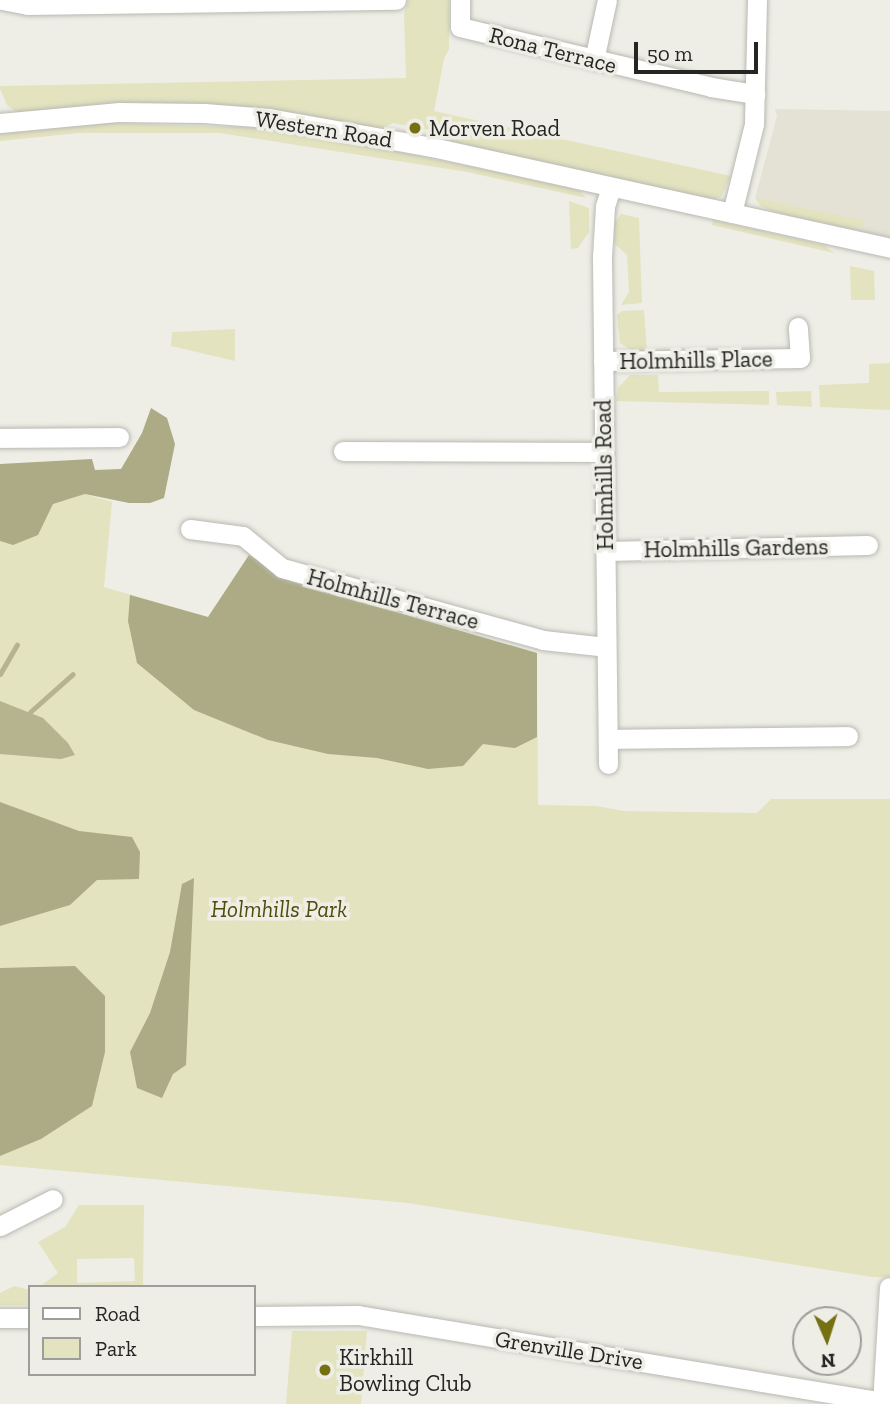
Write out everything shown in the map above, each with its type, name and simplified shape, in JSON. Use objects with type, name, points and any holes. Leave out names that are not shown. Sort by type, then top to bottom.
[{"type":"street","points":[[0,6],[2,0],[27,5],[396,0]]},
{"type":"street","name":"Rona Terrace","points":[[460,0],[460,27],[710,87],[755,94]]},
{"type":"street","points":[[594,60],[607,0]]},
{"type":"street","points":[[732,214],[754,124],[757,0]]},
{"type":"street","name":"Western Road","points":[[0,123],[119,112],[204,113],[269,118],[432,147],[890,248]]},
{"type":"street","name":"Holmhills Road","points":[[608,764],[602,257],[605,206],[611,187]]},
{"type":"street","name":"Holmhills Place","points":[[603,361],[800,358],[798,327]]},
{"type":"street","points":[[0,438],[119,437]]},
{"type":"street","points":[[343,451],[604,452]]},
{"type":"street","name":"Holmhills Terrace","points":[[190,528],[243,536],[282,568],[543,640],[607,647]]},
{"type":"street","name":"Holmhills Gardens","points":[[605,551],[868,545]]},
{"type":"street","points":[[608,739],[848,736]]},
{"type":"street","points":[[0,1226],[53,1199]]},
{"type":"street","points":[[882,1403],[888,1287]]},
{"type":"street","name":"Grenville Drive","points":[[256,1316],[358,1315],[882,1403]]},
{"type":"street","points":[[0,1318],[28,1318]]},
{"type":"shaded area","points":[[775,109],[890,111],[890,238],[778,213],[761,206],[755,198],[777,116]]},
{"type":"shaded area","points":[[151,408],[167,418],[175,444],[164,498],[150,503],[129,503],[85,494],[53,504],[38,535],[13,545],[0,541],[0,464],[92,459],[95,470],[121,469],[142,433]]},
{"type":"shaded area","points":[[249,555],[293,582],[537,653],[537,737],[515,748],[483,744],[463,766],[428,769],[377,758],[328,754],[268,740],[194,710],[137,663],[128,621],[130,595],[208,617]]},
{"type":"shaded area","points":[[0,701],[43,718],[68,743],[75,755],[61,759],[0,754]]},
{"type":"shaded area","points":[[0,802],[79,831],[132,837],[140,852],[139,879],[97,880],[70,905],[0,926]]},
{"type":"shaded area","points":[[194,878],[186,1065],[173,1074],[162,1098],[137,1088],[130,1052],[150,1013],[170,952],[182,884]]},
{"type":"shaded area","points":[[75,966],[105,996],[105,1052],[92,1106],[41,1139],[0,1156],[0,968]]},
{"type":"green space","points":[[408,0],[449,0],[449,49],[444,59],[434,111],[731,176],[721,197],[707,201],[457,147],[440,132],[393,123],[378,130],[256,113],[23,117],[7,105],[0,89],[0,86],[406,78],[404,14]]},
{"type":"green space","points":[[107,123],[270,128],[333,138],[567,187],[580,191],[586,198],[467,172],[220,133],[79,133],[0,141],[0,134]]},
{"type":"green space","points":[[755,198],[866,221],[860,227],[850,229],[778,213],[761,206]]},
{"type":"green space","points":[[569,201],[589,208],[589,232],[578,248],[571,249]]},
{"type":"green space","points":[[621,214],[639,218],[642,303],[621,305],[629,292],[627,255],[615,244],[613,226]]},
{"type":"green space","points":[[713,220],[824,245],[834,253],[712,225]]},
{"type":"green space","points":[[850,266],[874,271],[875,300],[851,300]]},
{"type":"green space","points":[[644,310],[647,351],[632,351],[620,343],[617,315],[622,311]]},
{"type":"green space","points":[[235,329],[235,361],[171,346],[172,332]]},
{"type":"green space","points":[[890,363],[890,410],[820,407],[819,385],[869,383],[869,364]]},
{"type":"green space","points":[[630,375],[658,375],[659,392],[769,391],[769,405],[616,401],[618,388]]},
{"type":"green space","points":[[811,391],[812,407],[777,405],[776,392]]},
{"type":"green space","name":"Holmhills Park","points":[[85,494],[112,502],[104,587],[208,617],[249,555],[293,582],[537,653],[538,805],[596,806],[624,811],[757,813],[771,799],[890,799],[890,1277],[872,1277],[408,1203],[0,1165],[0,497],[67,500]]},
{"type":"green space","points":[[79,1205],[144,1205],[143,1285],[42,1285],[58,1273],[38,1242],[65,1227]],"holes":[[[134,1258],[135,1281],[77,1283],[77,1259]]]},
{"type":"green space","points":[[14,1286],[28,1290],[28,1305],[0,1305],[0,1293]]},
{"type":"green space","name":"Kirkhill Bowling Club","points":[[292,1331],[367,1331],[361,1404],[286,1404]]},
{"type":"waterway","points":[[0,674],[17,645]]},
{"type":"waterway","points":[[30,712],[73,674]]},
{"type":"place","name":"Morven Road","points":[[415,128]]},
{"type":"place","name":"Kirkhill Bowling Club","points":[[325,1370]]}]
